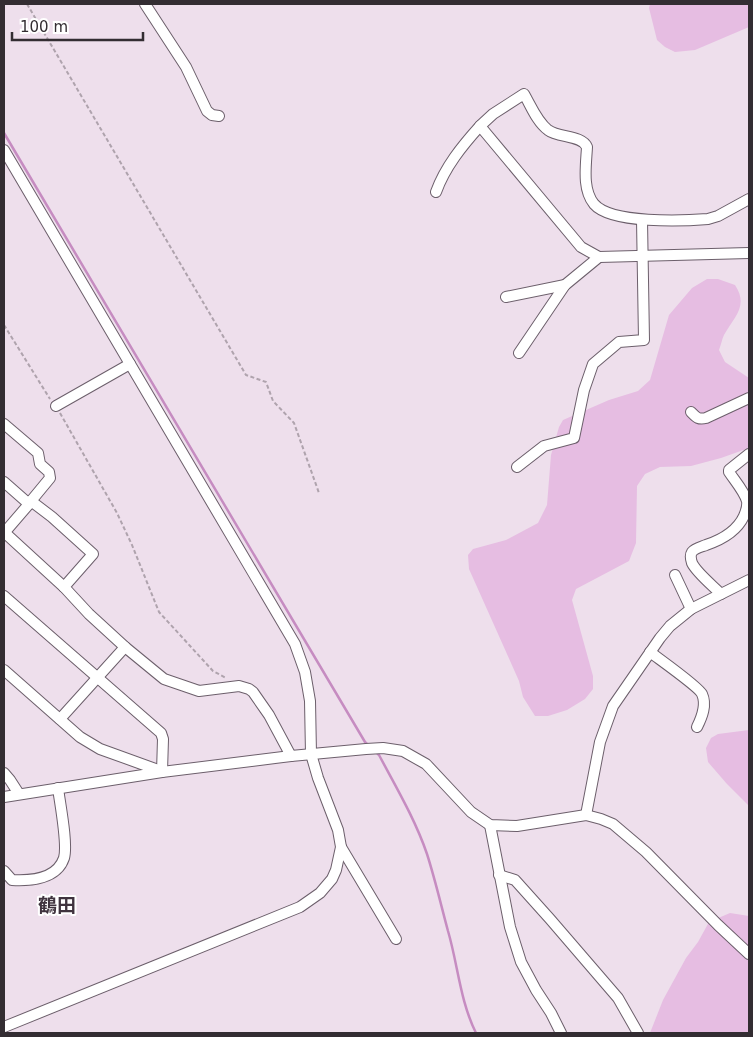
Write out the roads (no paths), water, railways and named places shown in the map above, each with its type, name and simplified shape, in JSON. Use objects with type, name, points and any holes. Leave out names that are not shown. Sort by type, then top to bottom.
[{"type":"street","points":[[145,4],[186,67],[207,111],[212,115],[219,116]]},
{"type":"street","points":[[436,192],[440,180],[465,142],[493,114],[524,94],[541,123],[549,132],[586,143],[586,185],[594,203],[598,208],[608,213],[642,220],[708,219],[749,200]]},
{"type":"street","points":[[480,126],[581,248],[599,257],[749,252]]},
{"type":"street","points":[[5,157],[295,644],[306,672],[310,701],[311,754],[338,830],[341,847],[396,939]]},
{"type":"street","points":[[518,467],[544,446],[574,438],[584,390],[593,364],[619,342],[644,340],[642,220]]},
{"type":"street","points":[[519,354],[566,285],[599,257]]},
{"type":"street","points":[[506,297],[566,285]]},
{"type":"street","points":[[56,406],[130,364]]},
{"type":"street","points":[[690,412],[697,418],[706,418],[749,398]]},
{"type":"street","points":[[4,424],[38,453],[40,464],[49,472],[50,478],[4,533],[64,587],[89,614],[125,647],[160,676],[198,691],[239,686],[253,692],[269,715],[291,756]]},
{"type":"street","points":[[721,594],[696,570],[690,557],[692,552],[698,548],[724,538],[737,527],[743,518],[748,507],[747,500],[729,470],[749,454]]},
{"type":"street","points":[[4,482],[52,517],[93,554],[64,587]]},
{"type":"street","points":[[675,575],[691,609]]},
{"type":"street","points":[[586,815],[605,725],[613,706],[650,652],[670,626],[691,609],[749,580]]},
{"type":"street","points":[[4,596],[161,733],[163,740],[162,772]]},
{"type":"street","points":[[60,719],[125,647]]},
{"type":"street","points":[[650,652],[701,690],[704,702],[703,715],[697,727]]},
{"type":"street","points":[[4,670],[80,737],[100,749],[162,772]]},
{"type":"street","points":[[4,797],[162,772],[291,756],[383,748],[404,751],[426,764],[470,812],[490,826],[517,826],[586,815],[613,824],[646,852],[749,954]]},
{"type":"street","points":[[4,774],[19,794]]},
{"type":"street","points":[[4,871],[12,880],[26,881],[45,877],[59,867],[64,857],[66,845],[58,788]]},
{"type":"street","points":[[490,826],[510,927],[522,962],[561,1033]]},
{"type":"street","points":[[4,1026],[300,907],[320,893],[332,879],[341,847]]},
{"type":"street","points":[[499,875],[515,880],[550,919],[618,998],[638,1033]]},
{"type":"waterway","points":[[4,133],[368,745]]},
{"type":"waterway","points":[[376,752],[405,803],[427,854],[466,1008],[476,1033]]},
{"type":"district","name":"鶴田","points":[[57,905]]}]
